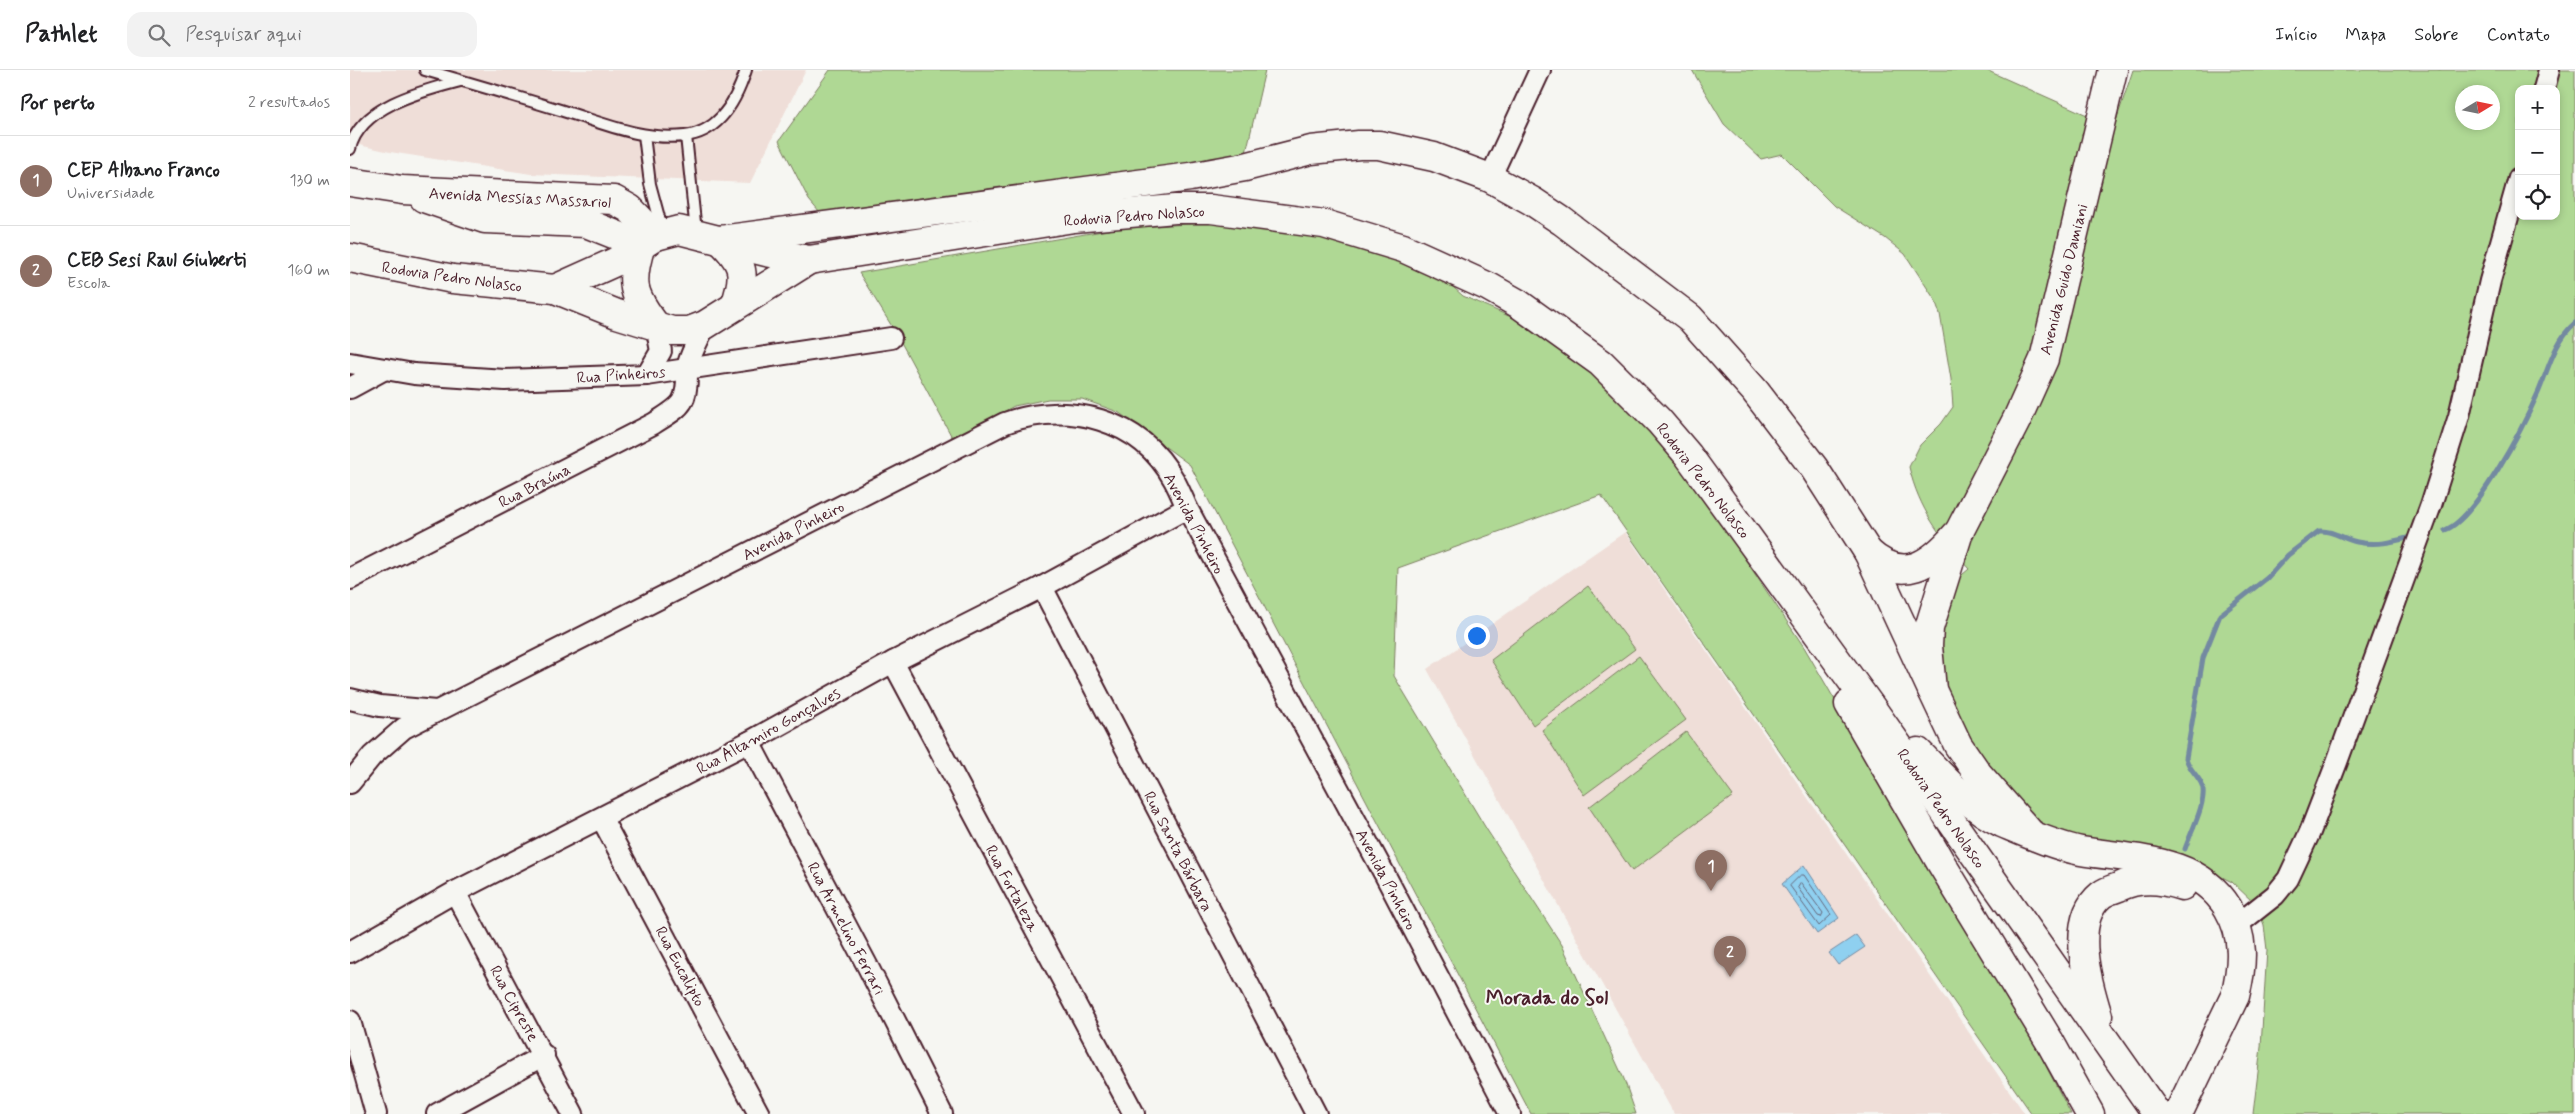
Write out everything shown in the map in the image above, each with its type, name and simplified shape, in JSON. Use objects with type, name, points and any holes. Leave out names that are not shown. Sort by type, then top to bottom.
[{"type":"main road","name":"Avenida Guido Damiani","points":[[2030,834],[1983,780],[1958,745],[1932,690],[1928,646],[1929,628],[1959,532],[2017,419],[2044,359],[2113,70]]},
{"type":"main road","points":[[708,236],[1190,177],[1246,167],[1311,150],[1349,145],[1379,145],[1434,157],[1490,178],[1532,201],[1562,221],[1690,318],[1755,391],[1808,460],[1868,552],[1932,690]]},
{"type":"main road","name":"Avenida Messias Massariol","points":[[350,182],[402,190],[614,200],[630,209],[653,238]]},
{"type":"main road","name":"Rodovia Pedro Nolasco","points":[[555,289],[615,262],[653,238],[679,230],[808,260],[1074,218],[1175,209],[1211,209],[1324,224],[1403,248],[1489,287],[1519,304],[1601,363],[1659,421],[1688,455],[1758,548],[2157,1114]]},
{"type":"main road","points":[[708,236],[740,261],[743,278],[735,306]]},
{"type":"main road","points":[[653,238],[633,276],[638,302],[656,326]]},
{"type":"main road","name":"Rodovia Pedro Nolasco","points":[[350,258],[406,271],[453,279],[555,289],[617,314],[672,331],[705,326],[808,260]]},
{"type":"main road","name":"Avenida Guido Damiani","points":[[1868,552],[1878,561],[1891,568],[1907,568],[1938,556],[1959,532]]},
{"type":"main road","points":[[1758,548],[1941,863],[2050,1042],[2090,1114]]},
{"type":"main road","points":[[1871,707],[1979,810],[2030,834],[2079,851],[2162,863],[2190,872],[2218,893],[2237,925],[2243,960],[2235,996],[2178,1114]]},
{"type":"main road","points":[[2105,1039],[2088,981],[2083,954],[2084,932],[2093,905],[2102,895],[2128,882],[2167,881],[2190,888],[2208,902],[2222,921],[2227,942],[2228,963],[2222,990],[2166,1114]]},
{"type":"street","points":[[1490,178],[1540,70]]},
{"type":"street","points":[[2545,85],[2549,70]]},
{"type":"street","points":[[2237,925],[2275,895],[2288,878],[2310,832],[2334,771],[2431,505],[2459,416],[2490,281],[2515,192]]},
{"type":"street","points":[[646,375],[661,351],[656,326]]},
{"type":"street","points":[[687,369],[705,326]]},
{"type":"street","name":"Rua Pinheiros","points":[[350,364],[414,374],[505,380],[646,375],[891,338]]},
{"type":"street","points":[[350,388],[385,369]]},
{"type":"street","name":"Rua Braúna","points":[[350,579],[660,420],[674,411],[687,394],[687,369]]},
{"type":"street","name":"Avenida Pinheiro","points":[[350,783],[372,756],[404,728],[436,711],[1004,423],[1038,413],[1073,413],[1114,425],[1147,446],[1174,480],[1187,508],[1385,875],[1510,1114]]},
{"type":"street","name":"Rua Altamiro Gonçalves","points":[[350,952],[455,892],[602,819],[749,742],[893,662],[1042,587],[1187,508]]},
{"type":"street","name":"Rua Santa Bárbara","points":[[1042,587],[1316,1114]]},
{"type":"street","name":"Rua Fortaleza","points":[[893,662],[1134,1114]]},
{"type":"street","points":[[350,699],[380,706],[436,711]]},
{"type":"street","name":"Rua Armelino Ferrari","points":[[749,742],[868,967],[942,1114]]},
{"type":"street","name":"Rua Eucalipto","points":[[602,819],[759,1114]]},
{"type":"street","name":"Rua Cipreste","points":[[455,892],[544,1055],[573,1114]]},
{"type":"street","points":[[350,1021],[376,1114]]},
{"type":"street","points":[[437,1114],[544,1055]]},
{"type":"lane","points":[[425,70],[644,135],[686,136],[707,128],[722,117],[740,89],[746,70]]},
{"type":"lane","points":[[350,149],[353,136],[367,119],[413,94],[461,80]]},
{"type":"lane","points":[[644,135],[650,184],[653,238]]},
{"type":"lane","points":[[686,136],[708,236]]},
{"type":"shaded area","points":[[350,70],[806,70],[750,183],[531,174],[390,152],[350,143]]},
{"type":"shaded area","points":[[1625,532],[2025,1114],[1674,1114],[1427,669]]},
{"type":"green space","points":[[830,70],[1265,70],[1243,166],[1235,166],[1210,188],[1131,190],[825,219],[809,200],[779,141]]},
{"type":"green space","points":[[1692,70],[1986,70],[2114,127],[2133,70],[2575,70],[2575,1114],[2253,1114],[2261,1047],[2267,950],[2264,925],[2260,914],[2254,903],[2232,882],[2194,863],[2067,836],[2049,827],[2032,816],[1974,756],[1948,696],[1941,658],[1942,626],[1956,580],[1969,569],[1932,522],[1913,482],[1909,467],[1920,445],[1941,424],[1953,407],[1951,379],[1940,314],[1935,300],[1905,254],[1885,238],[1834,206],[1782,154],[1761,159],[1724,124]]},
{"type":"green space","points":[[1241,221],[1305,225],[1443,278],[1463,296],[1520,321],[1593,374],[1651,429],[1696,486],[1804,647],[2025,1026],[2071,1114],[2032,1114],[1601,495],[1398,568],[1394,676],[1487,830],[1562,945],[1624,1079],[1636,1114],[1531,1114],[1190,465],[1118,412],[1082,399],[1048,399],[1014,406],[953,439],[896,333],[859,273],[1120,228]]},
{"type":"green space","points":[[1588,586],[1635,649],[1533,725],[1491,660]]},
{"type":"green space","points":[[1639,656],[1686,720],[1584,795],[1542,730]]},
{"type":"green space","points":[[1686,732],[1733,796],[1632,871],[1589,807]]},
{"type":"water","points":[[1804,865],[1839,918],[1817,934],[1782,884]]},
{"type":"water","points":[[1856,935],[1865,947],[1838,965],[1829,953]]},
{"type":"waterway","points":[[2445,530],[2457,522],[2471,508],[2498,469],[2531,408],[2557,347],[2575,323]]},
{"type":"waterway","points":[[2185,849],[2203,799],[2202,785],[2186,758],[2203,658],[2220,615],[2267,578],[2288,555],[2319,531],[2329,532],[2352,541],[2371,544],[2411,537]]},
{"type":"place","name":"CEP Albano Franco","points":[[1711,891]]},
{"type":"place","name":"CEB Sesi Raul Giuberti","points":[[1730,977]]},
{"type":"district","name":"Morada do Sol","points":[[1547,997]]}]
